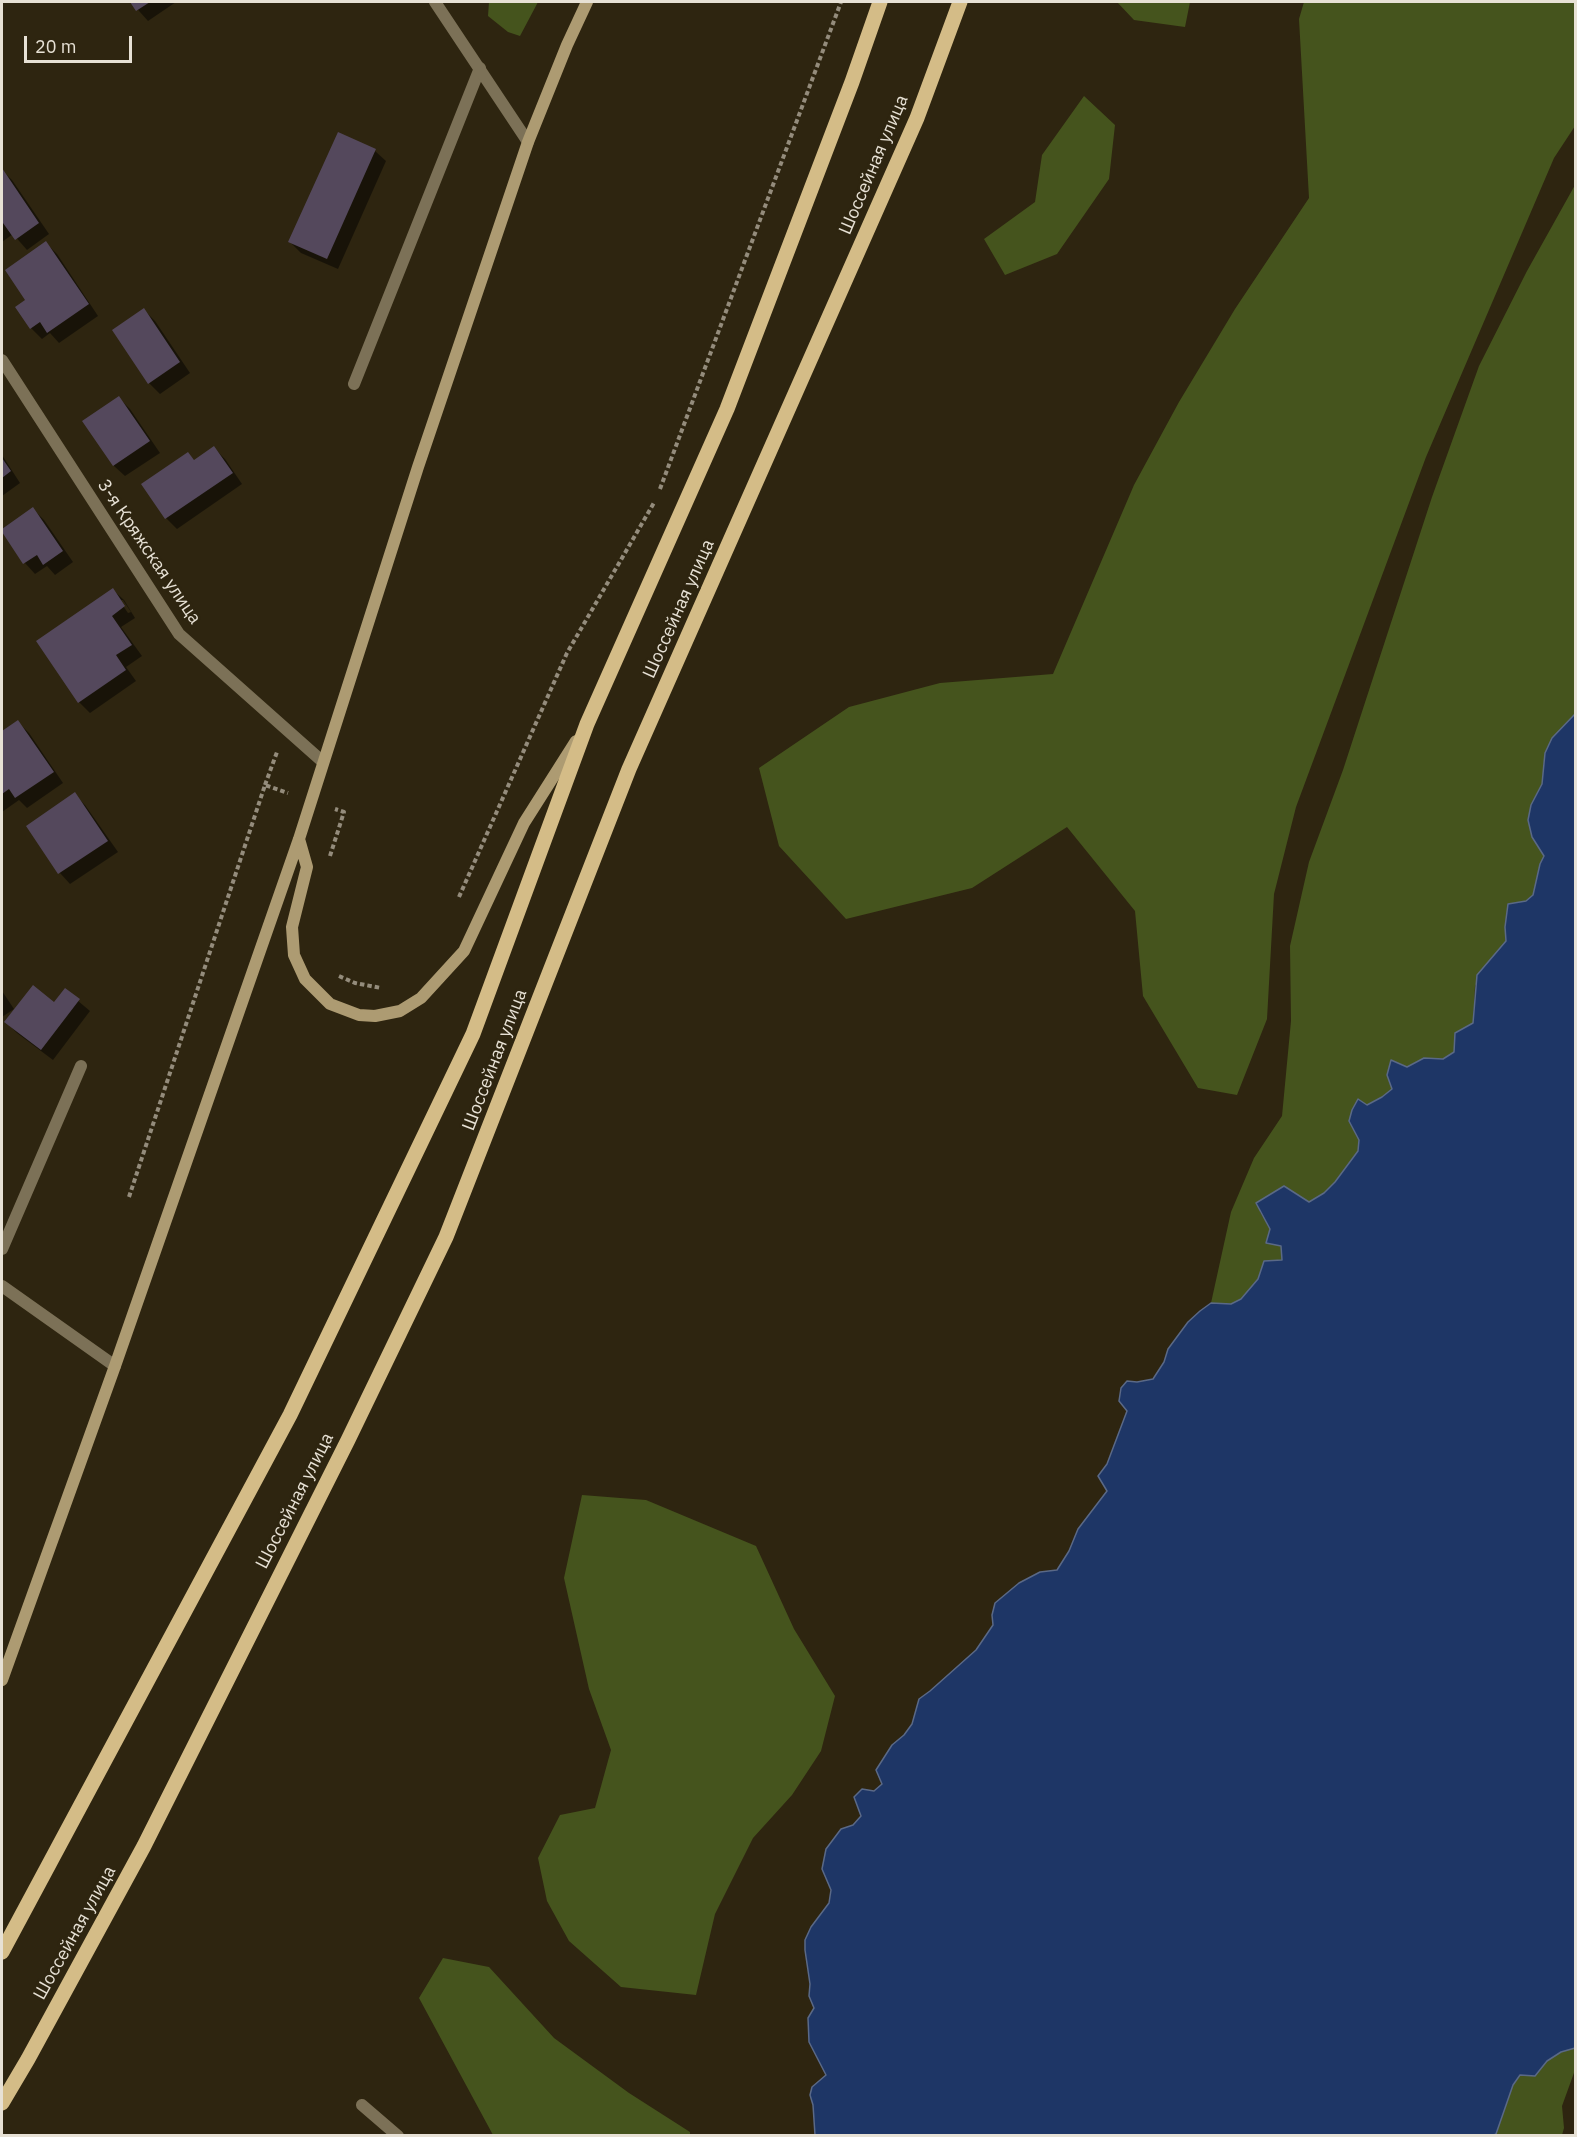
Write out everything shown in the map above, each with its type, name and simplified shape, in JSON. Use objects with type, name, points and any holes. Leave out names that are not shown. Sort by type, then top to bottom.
[{"type":"main road","points":[[2,1680],[115,1366],[298,839],[418,467],[528,142],[587,2]]},
{"type":"main road","name":"Шоссейная улица","points":[[2,1952],[290,1415],[473,1034],[587,724],[727,408],[852,82],[880,2]]},
{"type":"main road","name":"Шоссейная улица","points":[[2,2103],[144,1846],[348,1440],[446,1237],[629,769],[917,118],[960,2]]},
{"type":"main road","points":[[298,839],[308,867],[292,927],[294,955],[304,979],[330,1004],[359,1015],[375,1016],[400,1011],[422,998],[464,951],[524,823],[587,724]]},
{"type":"street","points":[[435,2],[528,142]]},
{"type":"street","points":[[354,384],[480,68]]},
{"type":"street","name":"3-я Кряжская улица","points":[[2,360],[179,634],[322,762]]},
{"type":"street","points":[[2,1249],[81,1066]]},
{"type":"street","points":[[2,1286],[115,1366]]},
{"type":"street","points":[[362,2105],[398,2136]]},
{"type":"path","points":[[454,907],[567,653],[657,498],[841,2]]},
{"type":"path","points":[[129,1197],[284,728]]},
{"type":"path","points":[[265,785],[344,812],[330,856]]},
{"type":"path","points":[[332,973],[355,983],[381,988],[391,984]]},
{"type":"green space","points":[[489,2],[538,2],[520,36],[508,32],[488,16]]},
{"type":"green space","points":[[1117,2],[1190,2],[1185,27],[1134,20]]},
{"type":"green space","points":[[1304,2],[1575,2],[1575,126],[1554,158],[1426,457],[1296,807],[1274,894],[1267,1019],[1237,1095],[1198,1088],[1143,996],[1135,911],[1067,827],[972,888],[846,919],[779,846],[759,768],[849,707],[940,683],[1053,674],[1134,485],[1179,402],[1235,309],[1309,198],[1299,19]]},
{"type":"green space","points":[[1084,96],[1115,125],[1109,179],[1057,254],[1005,275],[984,239],[1035,202],[1042,155]]},
{"type":"green space","points":[[1575,185],[1575,714],[1545,753],[1542,784],[1531,805],[1528,820],[1532,837],[1544,856],[1533,895],[1505,927],[1506,941],[1492,957],[1475,986],[1473,1024],[1454,1052],[1443,1059],[1424,1058],[1407,1067],[1391,1060],[1387,1075],[1392,1089],[1367,1105],[1349,1121],[1359,1140],[1358,1151],[1335,1182],[1324,1193],[1309,1202],[1284,1186],[1260,1212],[1282,1246],[1283,1260],[1264,1261],[1258,1279],[1241,1299],[1231,1304],[1211,1303],[1231,1212],[1254,1158],[1282,1116],[1291,1021],[1290,946],[1309,862],[1343,770],[1432,497],[1479,366],[1527,271]]},
{"type":"green space","points":[[582,1495],[646,1500],[756,1546],[794,1629],[835,1696],[821,1751],[792,1795],[753,1838],[715,1914],[696,1995],[621,1987],[569,1941],[547,1901],[538,1858],[560,1815],[595,1808],[611,1750],[589,1689],[564,1578]]},
{"type":"green space","points":[[443,1958],[489,1967],[554,2038],[629,2093],[690,2132],[690,2135],[493,2135],[419,1998]]},
{"type":"green space","points":[[1575,2048],[1575,2070],[1562,2106],[1564,2128],[1562,2135],[1494,2136],[1513,2085],[1520,2074],[1535,2076],[1547,2061],[1561,2052]]},
{"type":"water","points":[[1575,714],[1575,2048],[1561,2052],[1547,2061],[1535,2076],[1520,2075],[1513,2085],[1494,2135],[815,2135],[810,2095],[812,2087],[826,2075],[809,2042],[808,2018],[814,2008],[809,1996],[810,1984],[805,1940],[811,1927],[829,1903],[831,1890],[822,1869],[826,1849],[841,1829],[853,1825],[861,1816],[854,1797],[862,1789],[874,1791],[882,1784],[876,1770],[892,1745],[912,1724],[919,1699],[976,1650],[993,1625],[992,1615],[995,1603],[1019,1583],[1040,1572],[1057,1570],[1069,1551],[1078,1529],[1107,1491],[1098,1476],[1107,1464],[1127,1411],[1119,1401],[1121,1388],[1127,1381],[1153,1379],[1164,1362],[1168,1349],[1188,1322],[1211,1303],[1231,1304],[1241,1299],[1258,1279],[1264,1261],[1282,1260],[1281,1246],[1266,1243],[1270,1229],[1256,1203],[1284,1186],[1309,1202],[1324,1193],[1358,1151],[1359,1140],[1349,1121],[1358,1099],[1367,1105],[1392,1089],[1387,1075],[1391,1060],[1407,1067],[1424,1058],[1443,1059],[1454,1052],[1455,1033],[1473,1023],[1477,975],[1506,941],[1508,904],[1526,901],[1533,895],[1544,856],[1532,837],[1528,820],[1531,805],[1542,784],[1545,753],[1552,738]]},
{"type":"building","points":[[130,2],[150,2],[136,11]]},
{"type":"building","points":[[338,132],[376,149],[327,259],[288,242]]},
{"type":"building","points":[[2,168],[39,223],[15,240],[2,224]]},
{"type":"building","points":[[46,241],[89,304],[47,333],[40,322],[30,329],[15,307],[25,300],[5,270]]},
{"type":"building","points":[[144,308],[180,362],[148,384],[112,330]]},
{"type":"building","points":[[119,396],[150,441],[113,466],[82,421]]},
{"type":"building","points":[[214,446],[233,473],[165,519],[141,484],[188,452],[194,460]]},
{"type":"building","points":[[2,458],[11,471],[2,478]]},
{"type":"building","points":[[33,507],[63,551],[43,565],[37,555],[23,564],[2,532],[2,529]]},
{"type":"building","points":[[113,588],[125,606],[112,616],[132,645],[116,655],[126,670],[78,703],[36,641]]},
{"type":"building","points":[[18,720],[54,772],[15,798],[9,789],[2,794],[2,731]]},
{"type":"building","points":[[75,792],[108,841],[58,874],[26,826]]},
{"type":"building","points":[[33,985],[54,1002],[65,988],[80,999],[41,1050],[4,1022]]}]
